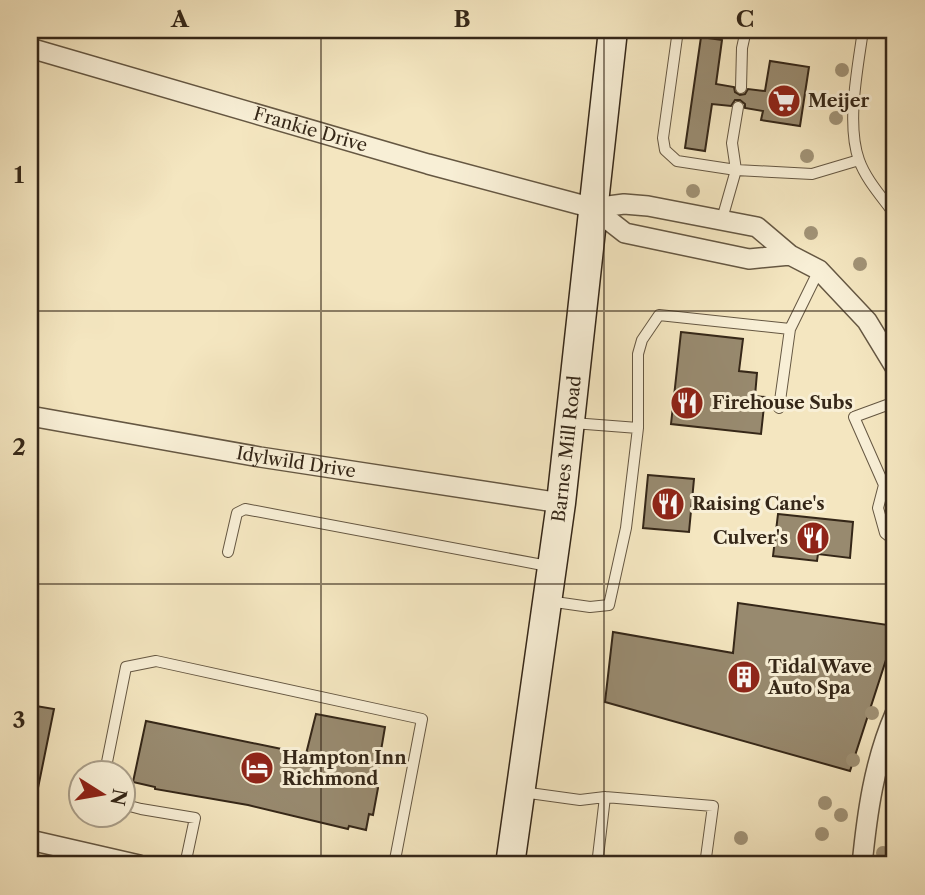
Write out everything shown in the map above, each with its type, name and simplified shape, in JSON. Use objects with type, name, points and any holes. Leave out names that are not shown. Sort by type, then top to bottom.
[{"type":"street","name":"Barnes Mill Road","points":[[510,865],[561,503],[613,30]]},
{"type":"street","name":"Frankie Drive","points":[[30,48],[416,160],[593,208]]},
{"type":"street","points":[[593,208],[624,204],[648,206],[757,227],[790,255],[819,270],[867,321],[895,367]]},
{"type":"street","points":[[593,208],[625,233],[750,259],[790,255]]},
{"type":"street","name":"Idylwild Drive","points":[[30,416],[260,457],[561,503]]},
{"type":"street","points":[[862,865],[877,765],[895,714]]},
{"type":"street","points":[[30,840],[139,865]]},
{"type":"lane","points":[[678,30],[663,138],[665,150],[677,161],[736,170],[812,174],[859,160]]},
{"type":"lane","points":[[741,88],[742,48],[746,30]]},
{"type":"lane","points":[[863,30],[853,117],[859,160],[895,215]]},
{"type":"lane","points":[[723,219],[736,170],[732,143],[738,107]]},
{"type":"lane","points":[[779,408],[790,330],[819,270]]},
{"type":"lane","points":[[548,601],[590,607],[609,605],[625,528],[638,428],[638,354],[642,340],[659,315],[790,330]]},
{"type":"lane","points":[[895,402],[854,417],[884,485],[878,508],[885,533],[895,541]]},
{"type":"lane","points":[[568,423],[638,428]]},
{"type":"lane","points":[[228,552],[237,513],[245,509],[552,567]]},
{"type":"lane","points":[[108,758],[126,667],[156,661],[422,719],[394,865]]},
{"type":"lane","points":[[521,792],[580,800],[605,797],[713,806],[705,865]]},
{"type":"lane","points":[[597,865],[605,797]]},
{"type":"lane","points":[[136,807],[195,818],[185,865]]},
{"type":"building","points":[[701,37],[722,40],[716,84],[734,87],[735,92],[740,95],[745,94],[748,89],[765,91],[770,61],[809,67],[800,126],[761,120],[763,111],[745,108],[745,104],[740,100],[735,100],[731,106],[712,104],[705,151],[685,148]]},
{"type":"building","points":[[681,332],[743,339],[739,371],[757,373],[755,396],[765,397],[761,434],[671,424]]},
{"type":"building","name":"Raising Cane's","points":[[648,475],[694,479],[689,532],[643,528]]},
{"type":"building","name":"Culver's","points":[[778,514],[853,522],[850,558],[818,554],[817,561],[773,556]]},
{"type":"building","name":"Tidal Wave Auto Spa","points":[[738,603],[895,626],[850,771],[605,702],[613,632],[733,653]]},
{"type":"building","points":[[30,705],[54,709],[37,793],[30,792]]},
{"type":"building","name":"Hampton Inn Richmond","points":[[316,714],[385,727],[375,786],[378,788],[373,815],[369,814],[366,830],[349,826],[348,829],[248,805],[155,789],[136,783],[136,768],[146,721],[306,754]]},
{"type":"place","name":"Meijer","points":[[784,101]]},
{"type":"place","name":"Firehouse Subs","points":[[687,403]]},
{"type":"place","name":"Raising Cane's","points":[[668,504]]},
{"type":"place","name":"Culver's","points":[[813,538]]},
{"type":"place","name":"Tidal Wave Auto Spa","points":[[744,677]]},
{"type":"place","name":"Hampton Inn Richmond","points":[[257,768]]}]
